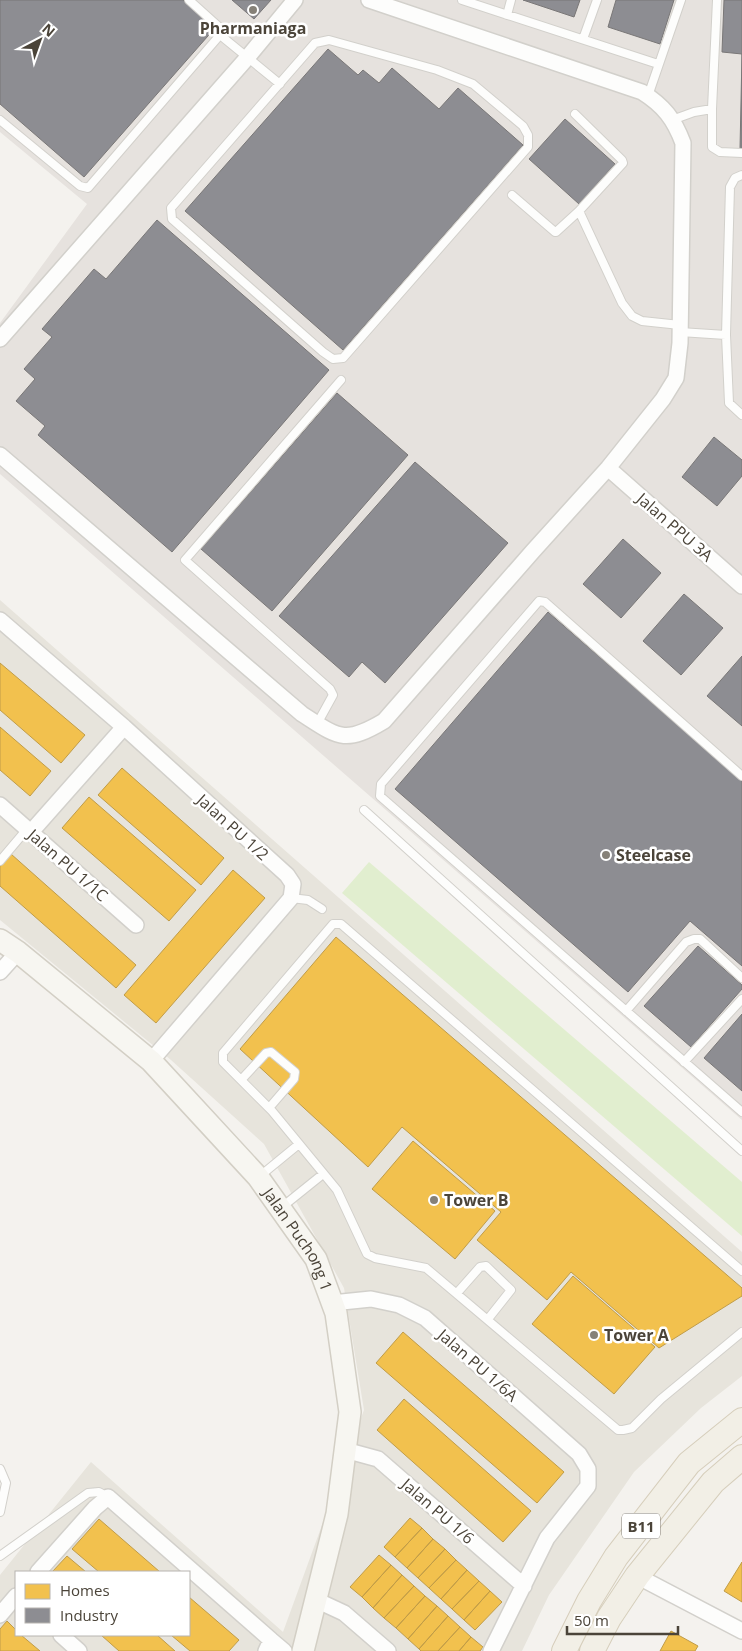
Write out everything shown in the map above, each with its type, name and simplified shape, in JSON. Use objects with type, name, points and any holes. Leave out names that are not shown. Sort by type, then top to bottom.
[{"type":"main road","name":"B11","points":[[564,1651],[589,1601],[622,1549],[690,1463],[742,1420]]},
{"type":"main road","name":"B11","points":[[592,1651],[609,1618],[637,1576],[713,1482],[742,1457]]},
{"type":"street","points":[[0,338],[247,58],[295,0]]},
{"type":"street","points":[[0,455],[294,707],[329,732],[345,737],[366,732],[384,721],[532,551],[608,468],[663,399],[676,378],[680,328],[683,143],[676,125],[660,105],[642,92],[368,0]]},
{"type":"street","name":"Jalan PPU 3A","points":[[608,468],[742,586]]},
{"type":"street","name":"Jalan PU 1/2","points":[[0,620],[124,728],[287,875],[293,884],[291,898]]},
{"type":"street","points":[[29,831],[124,728]]},
{"type":"street","name":"Jalan PU 1/1C","points":[[0,806],[136,924]]},
{"type":"street","points":[[151,1061],[291,898]]},
{"type":"street","name":"Jalan Puchong 1","points":[[0,940],[18,952],[151,1061],[258,1177],[316,1258],[336,1314],[350,1412],[337,1514],[303,1651]]},
{"type":"street","points":[[0,972],[18,952]]},
{"type":"street","name":"Jalan PU 1/6A","points":[[332,1303],[371,1299],[400,1305],[425,1318],[579,1454],[588,1469],[588,1486],[547,1538],[524,1586]]},
{"type":"street","name":"Jalan PU 1/6","points":[[345,1450],[378,1459],[524,1586]]},
{"type":"street","points":[[39,1571],[94,1508],[108,1497],[188,1571]]},
{"type":"street","points":[[190,1573],[268,1645],[284,1651]]},
{"type":"street","points":[[637,1576],[742,1631]]},
{"type":"street","points":[[491,1651],[524,1586]]},
{"type":"street","points":[[0,1615],[15,1597]]},
{"type":"street","points":[[316,1600],[344,1613],[388,1651]]},
{"type":"street","points":[[62,1636],[79,1651]]},
{"type":"lane","points":[[189,0],[219,27],[220,35],[280,84]]},
{"type":"lane","points":[[462,0],[658,64]]},
{"type":"lane","points":[[507,14],[511,0]]},
{"type":"lane","points":[[583,39],[597,0]]},
{"type":"lane","points":[[648,96],[681,0]]},
{"type":"lane","points":[[717,0],[712,147],[720,152],[742,154]]},
{"type":"lane","points":[[0,120],[80,186],[88,188],[220,35]]},
{"type":"lane","points":[[329,40],[437,70],[473,84],[524,126],[528,136],[528,146],[343,358],[333,359],[322,352],[172,219],[171,208],[280,84],[315,43],[329,40]]},
{"type":"lane","points":[[672,120],[694,112],[712,109]]},
{"type":"lane","points":[[512,195],[554,232],[579,211],[623,163],[575,114]]},
{"type":"lane","points":[[742,175],[735,178],[730,187],[726,334],[729,403],[742,414]]},
{"type":"lane","points":[[579,211],[622,303],[632,316],[642,321],[726,334]]},
{"type":"lane","points":[[317,724],[333,695],[330,690],[185,560],[341,380]]},
{"type":"lane","points":[[742,776],[545,602],[539,601],[381,784],[380,796],[742,1112]]},
{"type":"lane","points":[[364,810],[742,1151]]},
{"type":"lane","points":[[0,861],[29,831]]},
{"type":"lane","points":[[291,898],[308,900],[322,909]]},
{"type":"lane","points":[[742,1271],[341,924],[333,924],[223,1054],[222,1062],[269,1108],[336,1190],[367,1254],[375,1258],[426,1268],[618,1430],[632,1428],[661,1399],[742,1332]]},
{"type":"lane","points":[[626,1011],[686,942],[694,939],[700,939],[742,978]]},
{"type":"lane","points":[[684,1062],[742,1000]]},
{"type":"lane","points":[[241,1080],[266,1053],[271,1052],[296,1072],[294,1079],[269,1108]]},
{"type":"lane","points":[[258,1177],[299,1144]]},
{"type":"lane","points":[[281,1209],[323,1174]]},
{"type":"lane","points":[[457,1293],[480,1267],[486,1266],[511,1290],[488,1319]]},
{"type":"lane","points":[[0,1469],[6,1483],[0,1512]]},
{"type":"lane","points":[[0,1556],[88,1492],[99,1492],[108,1497]]},
{"type":"shaded area","points":[[0,0],[742,0],[742,1120],[0,474],[0,323],[87,204],[0,132]]},
{"type":"shaded area","points":[[0,600],[742,1252],[742,1376],[701,1408],[634,1472],[549,1595],[522,1651],[0,1651],[0,1575],[91,1462],[283,1632],[364,1410],[344,1288],[264,1144],[171,1060],[0,920]]},
{"type":"green space","points":[[369,862],[742,1182],[742,1236],[342,893]]},
{"type":"building: Homes","points":[[0,663],[85,735],[61,763],[0,710]]},
{"type":"building: Homes","points":[[0,727],[51,771],[30,796],[0,770]]},
{"type":"building: Homes","points":[[122,768],[224,858],[201,885],[98,795]]},
{"type":"building: Homes","points":[[89,797],[196,890],[169,921],[62,828]]},
{"type":"building: Homes","points":[[11,854],[136,965],[116,988],[0,886],[0,866]]},
{"type":"building: Homes","points":[[233,870],[265,898],[156,1023],[124,995]]},
{"type":"building: Homes","points":[[336,937],[742,1288],[742,1296],[659,1348],[571,1272],[547,1300],[477,1240],[501,1212],[402,1127],[368,1167],[240,1049]]},
{"type":"building: Homes","name":"Tower B","points":[[413,1141],[495,1211],[455,1259],[372,1189]]},
{"type":"building: Homes","name":"Tower A","points":[[573,1276],[655,1347],[614,1394],[532,1324]]},
{"type":"building: Homes","points":[[403,1332],[564,1472],[537,1503],[376,1363]]},
{"type":"building: Homes","points":[[404,1399],[531,1511],[503,1542],[377,1430]]},
{"type":"building: Homes","points":[[410,1518],[422,1528],[395,1557],[384,1547]]},
{"type":"building: Homes","points":[[99,1519],[159,1571],[98,1571],[72,1549]]},
{"type":"building: Homes","points":[[422,1528],[433,1539],[407,1568],[395,1557]]},
{"type":"building: Homes","points":[[433,1539],[445,1549],[418,1578],[407,1568]]},
{"type":"building: Homes","points":[[445,1549],[456,1560],[429,1588],[418,1578]]},
{"type":"building: Homes","points":[[379,1555],[391,1565],[362,1597],[350,1587]]},
{"type":"building: Homes","points":[[67,1556],[85,1571],[53,1571]]},
{"type":"building: Homes","points":[[456,1560],[467,1570],[441,1599],[429,1588]]},
{"type":"building: Homes","points":[[742,1562],[742,1602],[724,1591]]},
{"type":"building: Homes","points":[[391,1565],[402,1575],[373,1608],[362,1597]]},
{"type":"building: Homes","points":[[467,1570],[479,1581],[452,1609],[441,1599]]},
{"type":"building: Homes","points":[[402,1575],[414,1586],[384,1618],[373,1608]]},
{"type":"building: Homes","points":[[479,1581],[490,1591],[464,1620],[452,1609]]},
{"type":"building: Homes","points":[[414,1586],[425,1596],[396,1628],[384,1618]]},
{"type":"building: Homes","points":[[490,1591],[502,1602],[475,1630],[464,1620]]},
{"type":"building: Homes","points":[[425,1596],[437,1606],[408,1639],[396,1628]]},
{"type":"building: Homes","points":[[190,1598],[239,1640],[229,1651],[190,1651],[172,1636],[190,1636]]},
{"type":"building: Homes","points":[[437,1606],[448,1616],[419,1649],[408,1639]]},
{"type":"building: Homes","points":[[448,1616],[460,1627],[438,1651],[421,1651],[419,1649]]},
{"type":"building: Homes","points":[[7,1621],[15,1629],[15,1636],[22,1636],[40,1651],[0,1651],[0,1629]]},
{"type":"building: Homes","points":[[460,1627],[471,1637],[459,1651],[438,1651]]},
{"type":"building: Homes","points":[[671,1631],[698,1646],[695,1651],[660,1651]]},
{"type":"building: Homes","points":[[102,1636],[158,1636],[175,1651],[119,1651]]},
{"type":"building: Homes","points":[[471,1637],[483,1647],[480,1651],[459,1651]]},
{"type":"building: Industry","points":[[0,0],[183,0],[215,28],[84,177],[0,104]]},
{"type":"building: Industry","name":"Pharmaniaga","points":[[232,0],[271,0],[254,19]]},
{"type":"building: Industry","points":[[523,0],[580,0],[574,17]]},
{"type":"building: Industry","points":[[616,0],[674,0],[660,44],[608,27]]},
{"type":"building: Industry","points":[[724,0],[742,0],[742,54],[722,52]]},
{"type":"building: Industry","points":[[328,49],[358,75],[363,70],[379,83],[392,68],[439,109],[458,88],[523,145],[343,350],[185,211]]},
{"type":"building: Industry","points":[[742,54],[742,149],[740,149]]},
{"type":"building: Industry","points":[[565,119],[615,164],[579,204],[529,159]]},
{"type":"building: Industry","points":[[157,220],[329,370],[172,552],[38,435],[45,426],[16,401],[35,379],[24,369],[52,337],[42,329],[94,269],[106,279]]},
{"type":"building: Industry","points":[[337,393],[408,455],[272,611],[201,549]]},
{"type":"building: Industry","points":[[714,437],[742,460],[742,476],[717,506],[682,477]]},
{"type":"building: Industry","points":[[415,462],[508,543],[385,683],[362,662],[349,677],[279,616]]},
{"type":"building: Industry","points":[[623,539],[661,573],[621,618],[583,584]]},
{"type":"building: Industry","points":[[684,594],[723,628],[681,675],[643,641]]},
{"type":"building: Industry","name":"Steelcase","points":[[548,612],[742,781],[742,966],[690,921],[628,992],[395,789]]},
{"type":"building: Industry","points":[[742,656],[742,726],[707,696]]},
{"type":"building: Industry","points":[[698,946],[742,985],[742,989],[691,1047],[644,1006]]},
{"type":"building: Industry","points":[[742,1014],[742,1091],[704,1058]]},
{"type":"place","name":"Pharmaniaga","points":[[253,10]]},
{"type":"place","name":"Steelcase","points":[[606,855]]},
{"type":"place","name":"Tower B","points":[[434,1200]]},
{"type":"place","name":"Tower A","points":[[594,1335]]}]
